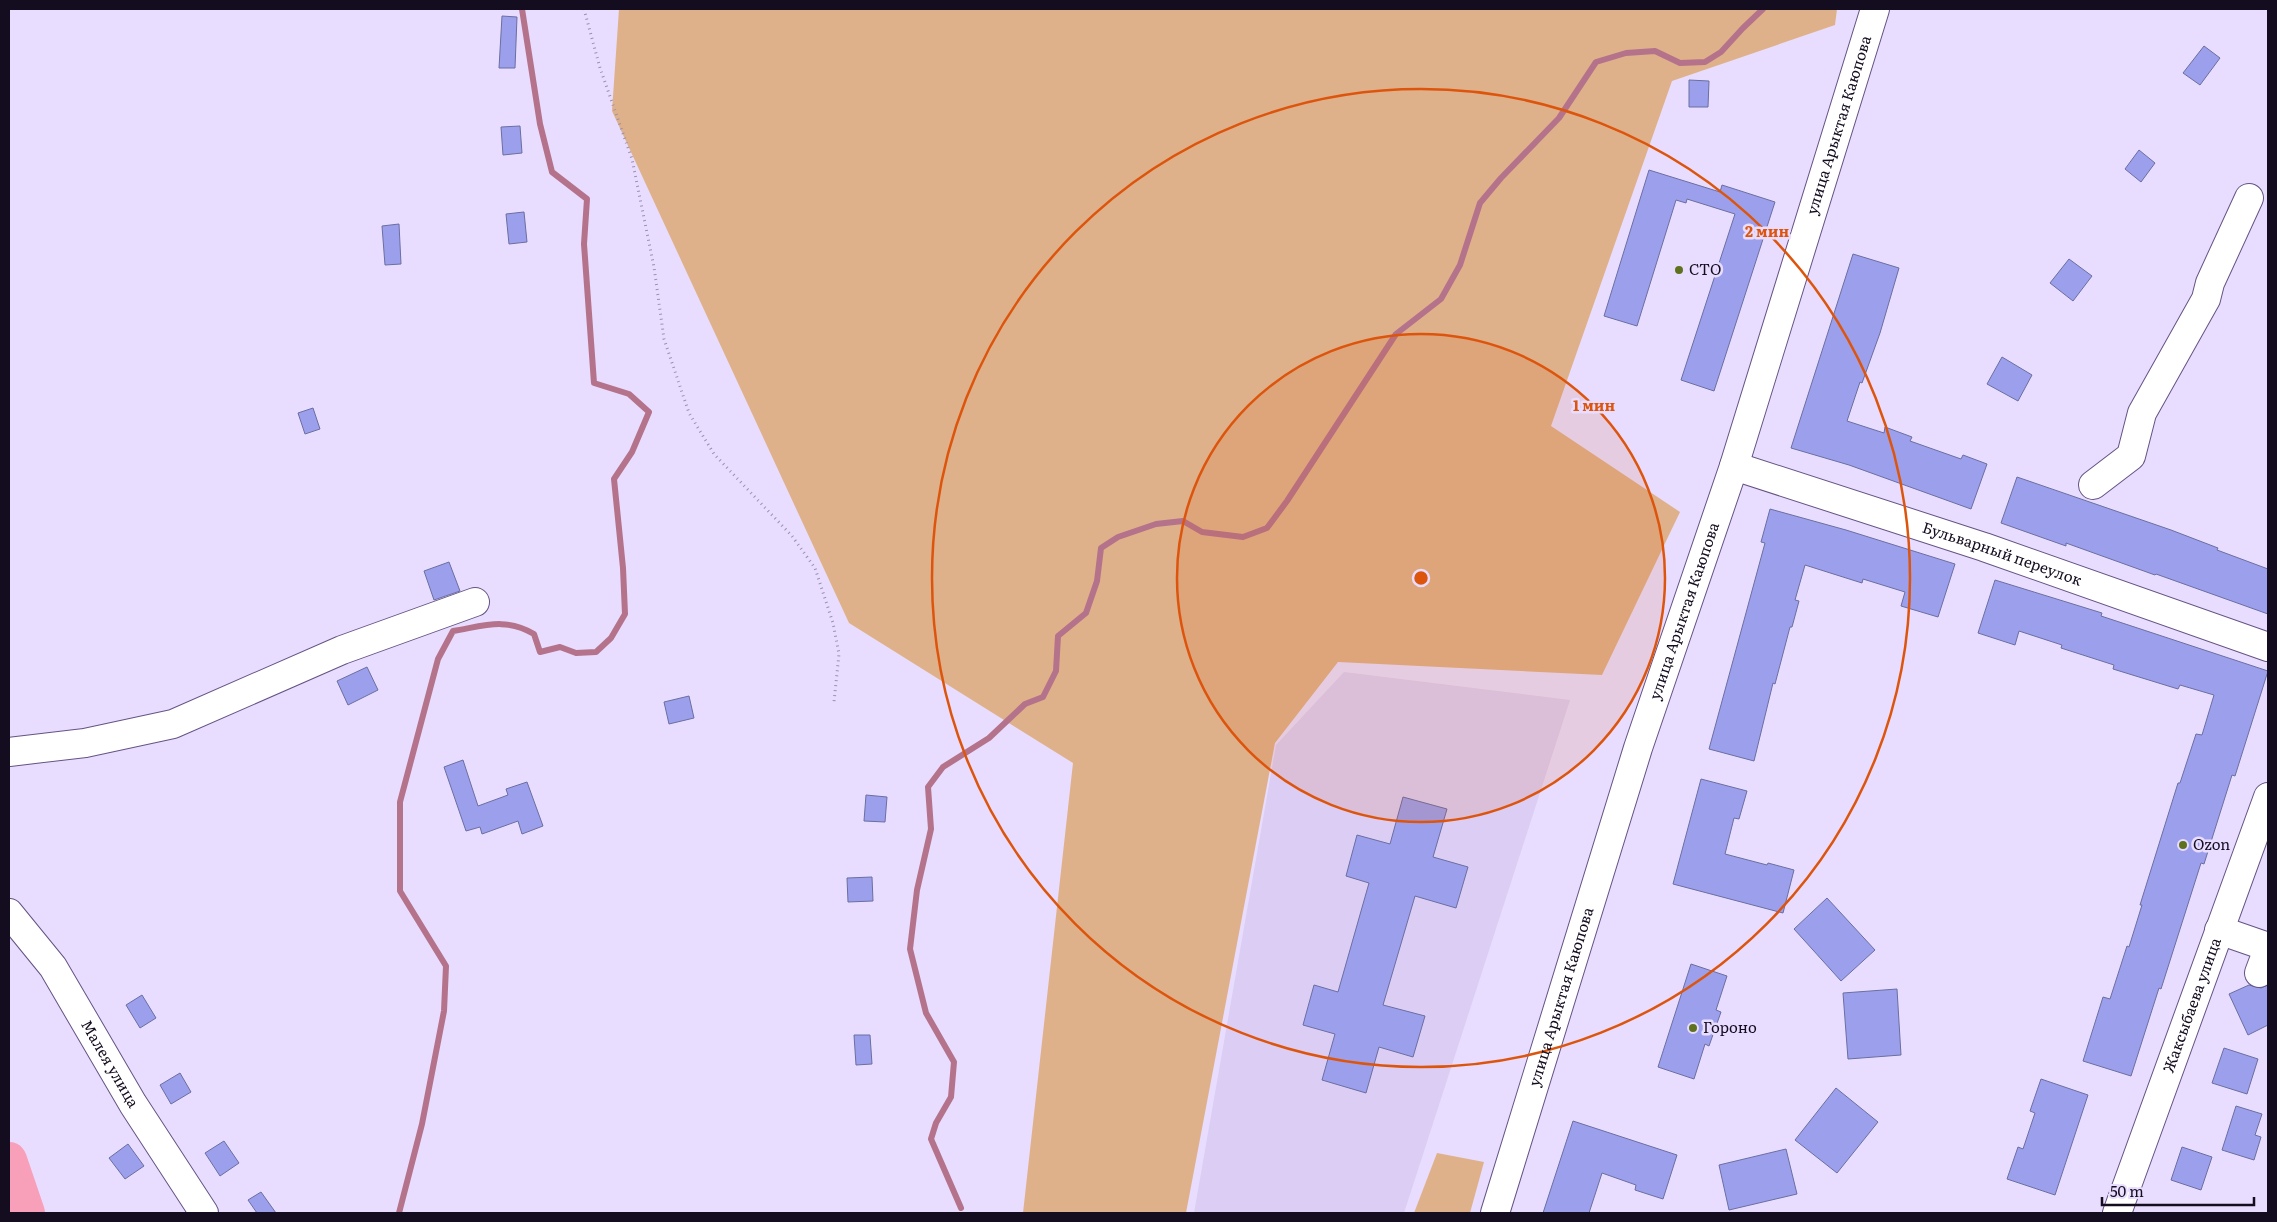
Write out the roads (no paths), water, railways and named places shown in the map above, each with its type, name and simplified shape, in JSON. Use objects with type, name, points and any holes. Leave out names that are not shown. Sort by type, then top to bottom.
[{"type":"street","name":"улица Арыктая Каюпова","points":[[1495,1213],[1638,748],[1734,466],[1875,9]]},
{"type":"street","points":[[2093,485],[2131,456],[2142,413],[2206,300],[2210,283],[2249,198]]},
{"type":"street","name":"Бульварный переулок","points":[[1734,466],[1984,547],[2268,648]]},
{"type":"street","points":[[9,752],[85,743],[173,724],[342,650],[475,602]]},
{"type":"street","name":"Жаксыбаева улица","points":[[2117,1213],[2268,797]]},
{"type":"street","name":"Малея улица","points":[[11,916],[53,967],[133,1104],[204,1213]]},
{"type":"street","points":[[2219,930],[2265,956]]},
{"type":"waterway","points":[[399,1213],[422,1124],[444,1011],[446,966],[400,891],[400,802],[438,659],[453,631],[485,625],[504,624],[534,634],[540,652],[560,647],[576,653],[596,652],[611,638],[625,614],[623,568],[614,479],[632,452],[649,412],[629,394],[594,383],[584,244],[587,199],[552,172],[540,124],[522,9]]},
{"type":"waterway","points":[[961,1208],[931,1139],[936,1123],[951,1097],[954,1062],[926,1013],[910,949],[917,890],[931,829],[928,787],[943,767],[989,738],[1025,704],[1043,697],[1056,671],[1058,636],[1086,613],[1097,581],[1101,548],[1118,537],[1156,524],[1183,521],[1202,532],[1243,537],[1267,528],[1287,501],[1396,334],[1441,299],[1460,265],[1480,203],[1501,178],[1559,118],[1596,62],[1626,53],[1655,51],[1680,63],[1705,62],[1721,52],[1763,9]]},
{"type":"waterway","points":[[9,1160],[27,1213]]},
{"type":"place","name":"СТО","points":[[1679,270]]},
{"type":"place","name":"Ozon","points":[[2183,845]]},
{"type":"place","name":"Гороно","points":[[1693,1028]]}]
